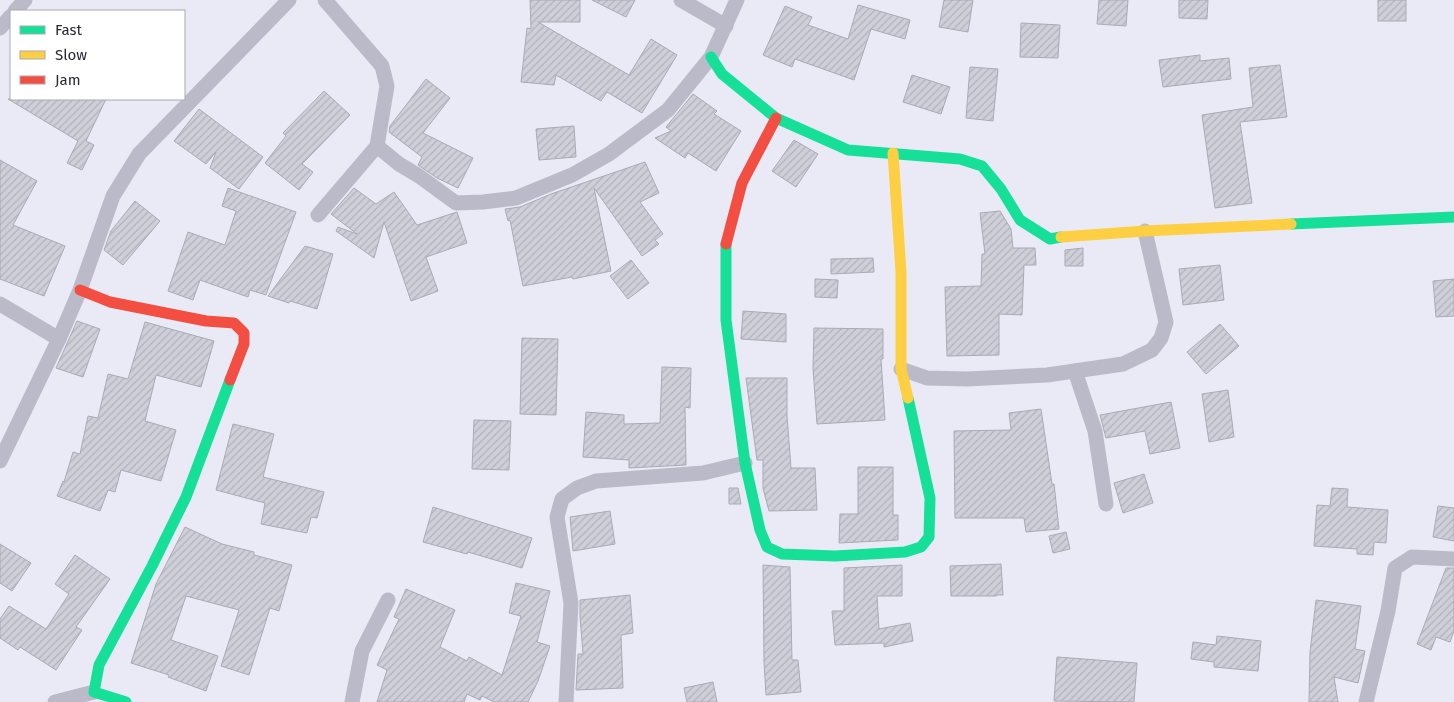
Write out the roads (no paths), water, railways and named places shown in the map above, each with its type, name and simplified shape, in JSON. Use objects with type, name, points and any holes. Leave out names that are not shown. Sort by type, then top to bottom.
[{"type":"street","points":[[16,10],[25,0]]},
{"type":"street","points":[[0,461],[59,339],[80,290],[113,196],[139,154],[289,0]]},
{"type":"street","points":[[318,215],[377,146],[388,86],[382,66],[325,0]]},
{"type":"street","points":[[681,0],[726,26]]},
{"type":"street","points":[[377,146],[399,164],[456,203],[516,198],[572,175],[609,154],[668,110],[711,57],[737,0]]},
{"type":"street","points":[[0,28],[10,17]]},
{"type":"street","points":[[711,57],[722,74],[776,118],[848,150],[960,159],[982,166],[1001,189],[1020,220],[1050,239],[1079,235],[1145,231],[1454,217]]},
{"type":"street","points":[[776,118],[742,183],[726,244],[726,320],[745,463],[760,530],[767,547],[782,554],[835,556],[905,552],[921,547],[929,537],[930,498],[901,369],[901,272],[894,153]]},
{"type":"street","points":[[901,369],[927,378],[967,379],[1047,375],[1123,364],[1152,350],[1161,338],[1166,322],[1145,231]]},
{"type":"street","points":[[80,290],[110,302],[206,321],[234,323],[244,333],[244,344],[186,496],[152,566],[99,666],[94,692]]},
{"type":"street","points":[[0,304],[59,339]]},
{"type":"street","points":[[1075,371],[1095,431],[1106,504]]},
{"type":"street","points":[[566,702],[571,603],[557,517],[562,499],[577,488],[596,481],[703,472],[745,463]]},
{"type":"street","points":[[1366,702],[1388,611],[1395,568],[1412,557],[1454,559]]},
{"type":"street","points":[[352,702],[362,651],[388,600]]},
{"type":"street","points":[[55,702],[94,692],[126,702]]}]
